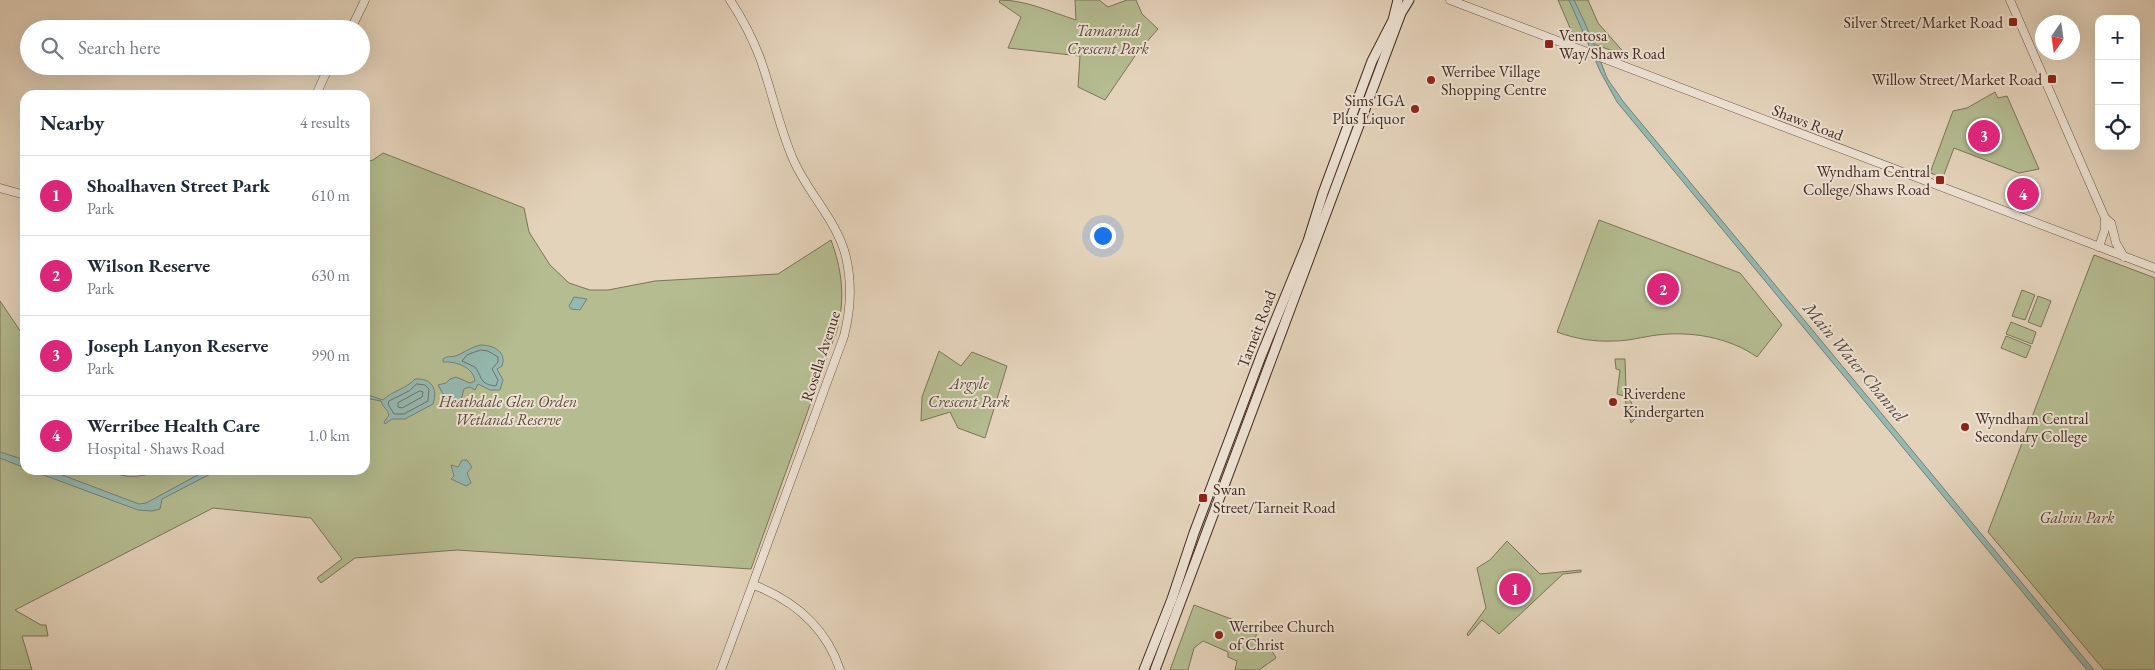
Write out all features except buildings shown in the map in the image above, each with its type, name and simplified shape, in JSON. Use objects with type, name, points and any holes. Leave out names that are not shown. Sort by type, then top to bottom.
[{"type":"main road","name":"Tarneit Road","points":[[1144,670],[1172,599],[1194,533],[1248,390],[1308,241],[1323,193],[1365,80],[1378,46],[1393,20],[1398,0]]},
{"type":"main road","name":"Tarneit Road","points":[[1155,670],[1376,85],[1401,14],[1408,0]]},
{"type":"main road","points":[[1365,80],[1376,85]]},
{"type":"main road","points":[[1359,97],[1370,101]]},
{"type":"main road","points":[[1248,390],[1258,394]]},
{"type":"street","points":[[355,20],[365,0]]},
{"type":"street","name":"Rosella Avenue","points":[[721,670],[754,585],[844,336],[849,315],[850,288],[848,268],[839,236],[794,161],[760,59],[750,34],[730,0]]},
{"type":"street","name":"Shaws Road","points":[[1450,0],[2155,268]]},
{"type":"street","points":[[2010,0],[2105,218],[2106,229],[2100,247]]},
{"type":"street","points":[[319,90],[326,75]]},
{"type":"street","points":[[322,84],[330,75]]},
{"type":"street","points":[[0,188],[20,194]]},
{"type":"street","points":[[2105,218],[2112,223],[2116,244],[2124,257]]},
{"type":"street","points":[[754,585],[780,596],[808,618],[827,641],[840,670]]},
{"type":"green space","name":"Tamarind Crescent Park","points":[[1000,0],[1029,4],[1076,20],[1075,0],[1099,0],[1108,7],[1127,0],[1136,0],[1142,14],[1158,29],[1137,53],[1105,100],[1078,87],[1080,56],[1008,48],[1021,17],[999,2]]},
{"type":"green space","points":[[1558,0],[1588,0],[1598,23],[1627,56],[1574,37]]},
{"type":"green space","points":[[1995,92],[1998,98],[2007,96],[2039,169],[2019,173],[1954,148],[1943,177],[1930,173],[1953,111],[1967,108]]},
{"type":"green space","name":"Heathdale Glen Orden Wetlands Reserve","points":[[383,153],[524,208],[529,232],[550,265],[569,283],[590,290],[608,290],[655,281],[778,274],[831,240],[838,262],[842,294],[838,327],[751,569],[457,550],[355,558],[321,583],[317,578],[342,559],[311,518],[213,508],[15,610],[41,625],[46,625],[48,636],[22,636],[32,670],[0,670],[0,301],[20,331],[20,475],[370,475],[370,161]]},
{"type":"green space","points":[[1599,220],[1740,273],[1782,325],[1757,357],[1722,340],[1696,335],[1670,334],[1607,341],[1585,340],[1557,332]]},
{"type":"green space","name":"Galvin Park","points":[[2094,255],[2155,278],[2155,670],[2104,670],[1988,532]]},
{"type":"green space","points":[[2022,290],[2035,295],[2025,320],[2012,316]]},
{"type":"green space","points":[[2038,296],[2051,301],[2041,327],[2028,322]]},
{"type":"green space","points":[[2011,322],[2036,332],[2032,344],[2006,334]]},
{"type":"green space","points":[[2006,336],[2031,346],[2026,358],[2001,348]]},
{"type":"green space","name":"Argyle Crescent Park","points":[[939,351],[961,366],[972,352],[1007,366],[985,438],[958,428],[950,412],[921,421],[922,397]]},
{"type":"green space","points":[[1615,359],[1625,359],[1626,389],[1637,417],[1631,423],[1624,396],[1617,394],[1620,370],[1616,369]]},
{"type":"green space","points":[[1507,541],[1540,574],[1581,570],[1581,572],[1563,574],[1499,634],[1482,620],[1468,636],[1467,634],[1486,608],[1477,568],[1490,560]]},
{"type":"green space","name":"Werribee Church of Christ","points":[[1194,605],[1258,629],[1254,642],[1271,649],[1276,658],[1259,670],[1235,670],[1237,661],[1228,657],[1228,652],[1203,641],[1194,648],[1188,670],[1170,670]]},
{"type":"water","points":[[1569,0],[1574,0],[1591,36],[1606,76],[1622,100],[2094,670],[2087,670],[1617,102],[1600,71]]},
{"type":"water","points":[[574,297],[587,299],[580,310],[571,309],[569,306]]},
{"type":"water","points":[[480,345],[490,346],[498,350],[503,357],[502,366],[497,369],[503,380],[500,390],[490,390],[478,384],[475,390],[470,387],[464,389],[461,400],[446,399],[438,385],[456,377],[470,383],[475,381],[471,372],[463,366],[443,362],[443,359],[456,356]]},
{"type":"water","points":[[415,379],[426,380],[434,389],[433,404],[405,419],[392,419],[385,424],[384,422],[389,415],[387,411],[381,401],[370,399],[370,396],[383,400]]},
{"type":"water","points":[[0,452],[20,458],[20,466],[0,458]]},
{"type":"water","points":[[462,460],[467,460],[472,467],[467,473],[471,483],[466,486],[451,479],[454,476],[451,465],[458,467]]},
{"type":"water","points":[[44,475],[62,475],[139,504],[146,503],[198,475],[208,475],[162,499],[160,509],[152,511],[138,510]]},
{"type":"place","name":"Silver Street/Market Road","points":[[2013,22]]},
{"type":"place","name":"Ventosa Way/Shaws Road","points":[[1549,44]]},
{"type":"place","name":"Willow Street/Market Road","points":[[2052,79]]},
{"type":"place","name":"Werribee Village Shopping Centre","points":[[1431,80]]},
{"type":"place","name":"Sims IGA Plus Liquor","points":[[1415,109]]},
{"type":"place","name":"Joseph Lanyon Reserve","points":[[1984,136]]},
{"type":"place","name":"Wyndham Central College/Shaws Road","points":[[1940,180]]},
{"type":"place","name":"Werribee Health Care","points":[[2023,194]]},
{"type":"place","name":"Wilson Reserve","points":[[1663,289]]},
{"type":"place","name":"Riverdene Kindergarten","points":[[1613,402]]},
{"type":"place","name":"Wyndham Central Secondary College","points":[[1965,427]]},
{"type":"place","name":"Swan Street/Tarneit Road","points":[[1203,498]]},
{"type":"place","name":"Shoalhaven Street Park","points":[[1515,589]]},
{"type":"place","name":"Werribee Church of Christ","points":[[1219,635]]},
{"type":"water label","name":"Main Water Channel","points":[[1855,362]]}]
